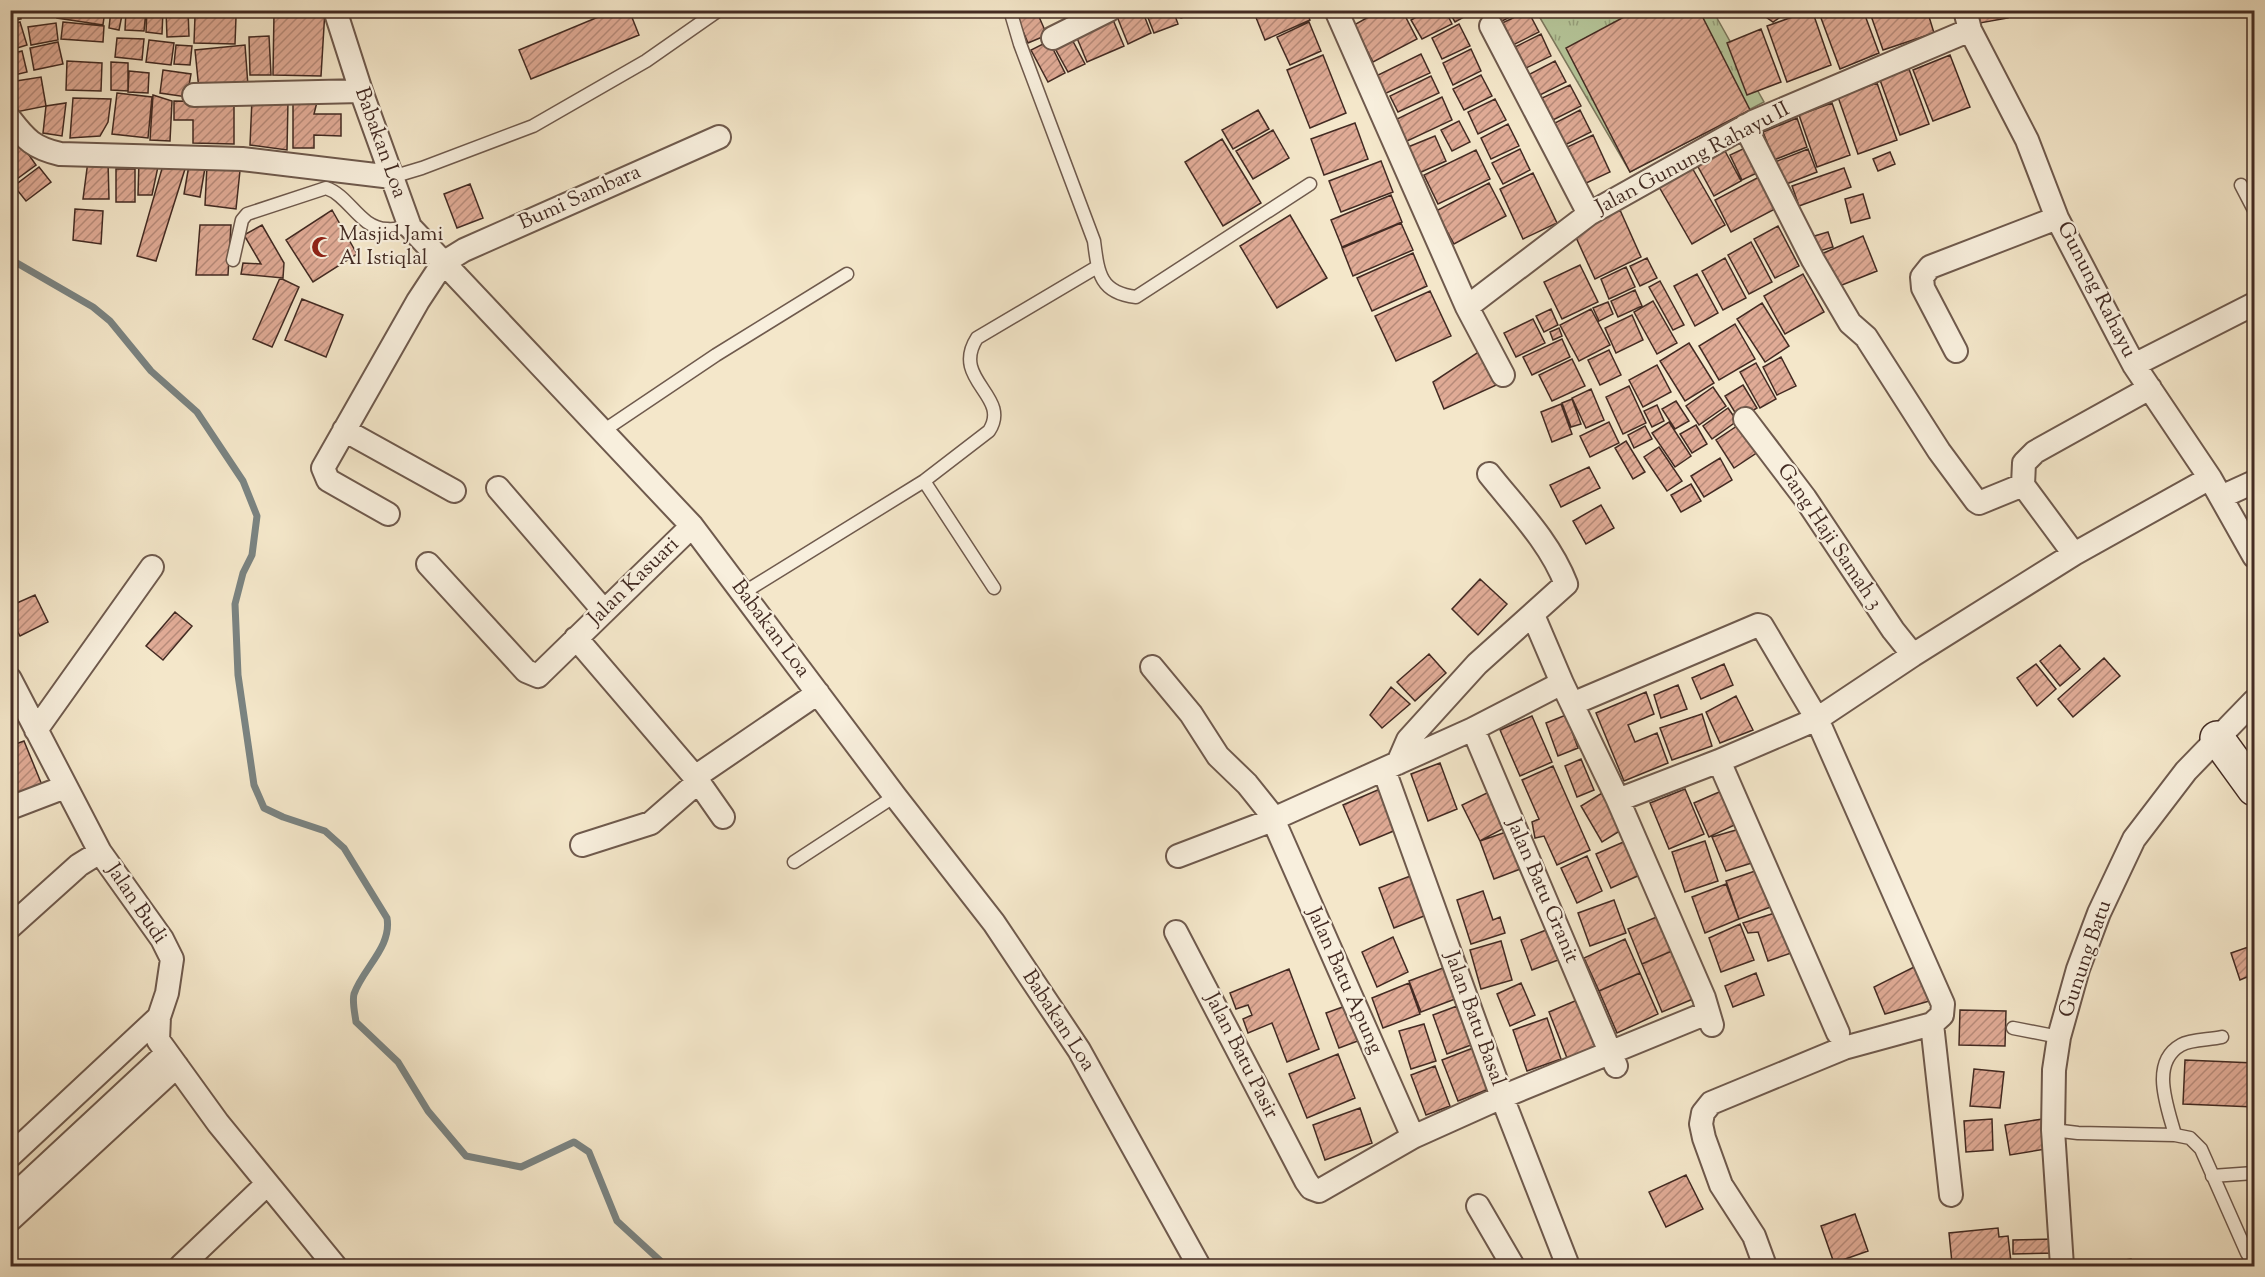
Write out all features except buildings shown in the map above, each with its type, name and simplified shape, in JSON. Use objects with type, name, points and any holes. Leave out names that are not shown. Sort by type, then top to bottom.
[{"type":"street","name":"Babakan Loa","points":[[335,10],[361,91],[410,227],[692,526],[744,593],[895,796],[994,923],[1079,1050],[1199,1266]]},
{"type":"street","points":[[1053,38],[1109,10]]},
{"type":"street","points":[[1336,10],[1467,307],[1503,375]]},
{"type":"street","name":"Jalan Gunung Rahayu II","points":[[1467,307],[1589,213],[1745,126],[1968,20]]},
{"type":"street","name":"Gunung Rahayu","points":[[1968,20],[2027,140],[2057,218],[2134,365],[2210,478],[2254,556]]},
{"type":"street","points":[[1491,26],[1589,213]]},
{"type":"street","points":[[194,95],[361,91]]},
{"type":"street","points":[[10,119],[25,139],[43,150],[60,154],[242,159],[392,177]]},
{"type":"street","points":[[1745,126],[1813,261],[1850,323],[1866,337],[1939,451],[1976,501],[1980,503],[2023,485]]},
{"type":"street","name":"Bumi Sambara","points":[[444,263],[464,250],[719,137]]},
{"type":"street","points":[[1956,351],[1923,288],[1922,278],[1930,267],[2057,218]]},
{"type":"street","points":[[388,514],[328,480],[323,468],[418,301],[444,263]]},
{"type":"street","points":[[2134,365],[2254,304]]},
{"type":"street","points":[[2074,554],[2023,485],[2024,463],[2035,452],[2150,388]]},
{"type":"street","name":"Gang Haji Samah 3","points":[[1745,419],[1805,498],[1893,630],[1913,655]]},
{"type":"street","points":[[345,430],[454,491]]},
{"type":"street","points":[[1391,766],[1408,740],[1476,664],[1566,584],[1560,569],[1541,540],[1489,474]]},
{"type":"street","points":[[1618,800],[1719,761],[1817,719],[1913,655],[2074,554],[2210,478]]},
{"type":"street","points":[[2221,497],[2254,482]]},
{"type":"street","points":[[498,488],[604,611]]},
{"type":"street","name":"Jalan Kasuari","points":[[428,564],[526,671],[538,676],[692,526]]},
{"type":"street","points":[[36,730],[152,567]]},
{"type":"street","points":[[1413,1137],[1505,1104],[1613,1060],[1707,1013],[1704,998],[1618,800],[1562,683],[1533,615]]},
{"type":"street","points":[[1572,704],[1758,625],[1766,629],[1817,719],[1943,1004],[1942,1015],[1932,1024],[1844,1048],[1711,1102],[1703,1113],[1701,1124],[1704,1138],[1721,1185],[1754,1236],[1765,1266]]},
{"type":"street","points":[[576,638],[696,780],[723,817]]},
{"type":"street","name":"Jalan Batu Apung","points":[[1152,667],[1191,714],[1218,756],[1254,792],[1276,823],[1413,1137]]},
{"type":"street","name":"Jalan Budi","points":[[10,679],[100,852],[162,939],[172,959],[167,993],[157,1032],[168,1053]]},
{"type":"street","points":[[1178,856],[1276,823],[1391,766],[1473,729],[1562,683]]},
{"type":"street","points":[[582,845],[651,823],[696,780],[818,693]]},
{"type":"street","name":"Gunung Batu","points":[[2062,1266],[2053,1130],[2054,1070],[2078,969],[2099,913],[2134,839],[2186,771],[2254,700]]},
{"type":"street","name":"Jalan Batu Granit","points":[[1473,729],[1613,1060]]},
{"type":"street","points":[[2217,738],[2254,789]]},
{"type":"street","points":[[1719,761],[1838,1033]]},
{"type":"street","name":"Jalan Batu Basal","points":[[1391,766],[1505,1104],[1568,1266]]},
{"type":"street","points":[[10,808],[65,787]]},
{"type":"street","points":[[10,927],[79,865],[100,852]]},
{"type":"street","name":"Jalan Batu Pasir","points":[[1176,932],[1311,1188],[1319,1191],[1413,1137]]},
{"type":"street","points":[[10,1156],[159,1017]]},
{"type":"street","points":[[1932,1024],[1951,1195]]},
{"type":"street","points":[[10,1180],[168,1053]]},
{"type":"street","points":[[168,1053],[218,1124],[335,1266]]},
{"type":"street","points":[[10,1199],[168,1053]]},
{"type":"street","points":[[10,1220],[168,1053]]},
{"type":"street","points":[[181,1266],[266,1185]]},
{"type":"street","points":[[1478,1206],[1513,1266]]},
{"type":"lane","points":[[392,177],[533,126],[646,61],[719,10]]},
{"type":"lane","points":[[1010,10],[1020,44],[1094,241],[1097,267],[1107,287],[1120,296],[1136,297],[1310,184]]},
{"type":"lane","points":[[2241,185],[2254,210]]},
{"type":"lane","points":[[233,260],[242,220],[247,214],[326,188],[337,192],[363,220],[377,227],[387,229],[410,227]]},
{"type":"lane","points":[[744,593],[924,481],[990,431],[996,422],[996,411],[969,360],[970,352],[978,338],[1097,267]]},
{"type":"lane","points":[[603,431],[716,355],[847,274]]},
{"type":"lane","points":[[924,481],[994,588]]},
{"type":"lane","points":[[794,862],[895,796]]},
{"type":"lane","points":[[2013,1028],[2060,1037]]},
{"type":"lane","points":[[2175,1135],[2163,1083],[2164,1066],[2172,1053],[2182,1044],[2222,1038]]},
{"type":"lane","points":[[2053,1130],[2078,1133],[2175,1135],[2190,1138],[2201,1149],[2254,1264]]},
{"type":"lane","points":[[2212,1176],[2254,1173]]},
{"type":"green space","points":[[1536,11],[1713,11],[1764,102],[1630,172]]},
{"type":"waterway","points":[[10,259],[93,307],[110,321],[151,371],[197,412],[243,481],[257,516],[252,555],[243,573],[235,604],[238,675],[254,785],[264,808],[325,831],[344,848],[387,918],[387,929],[381,948],[354,994],[356,1022],[398,1062],[428,1111],[466,1156],[521,1167],[574,1142],[589,1152],[617,1221],[666,1266]]},
{"type":"place","name":"Masjid Jami Al Istiqlal","points":[[322,247]]}]
